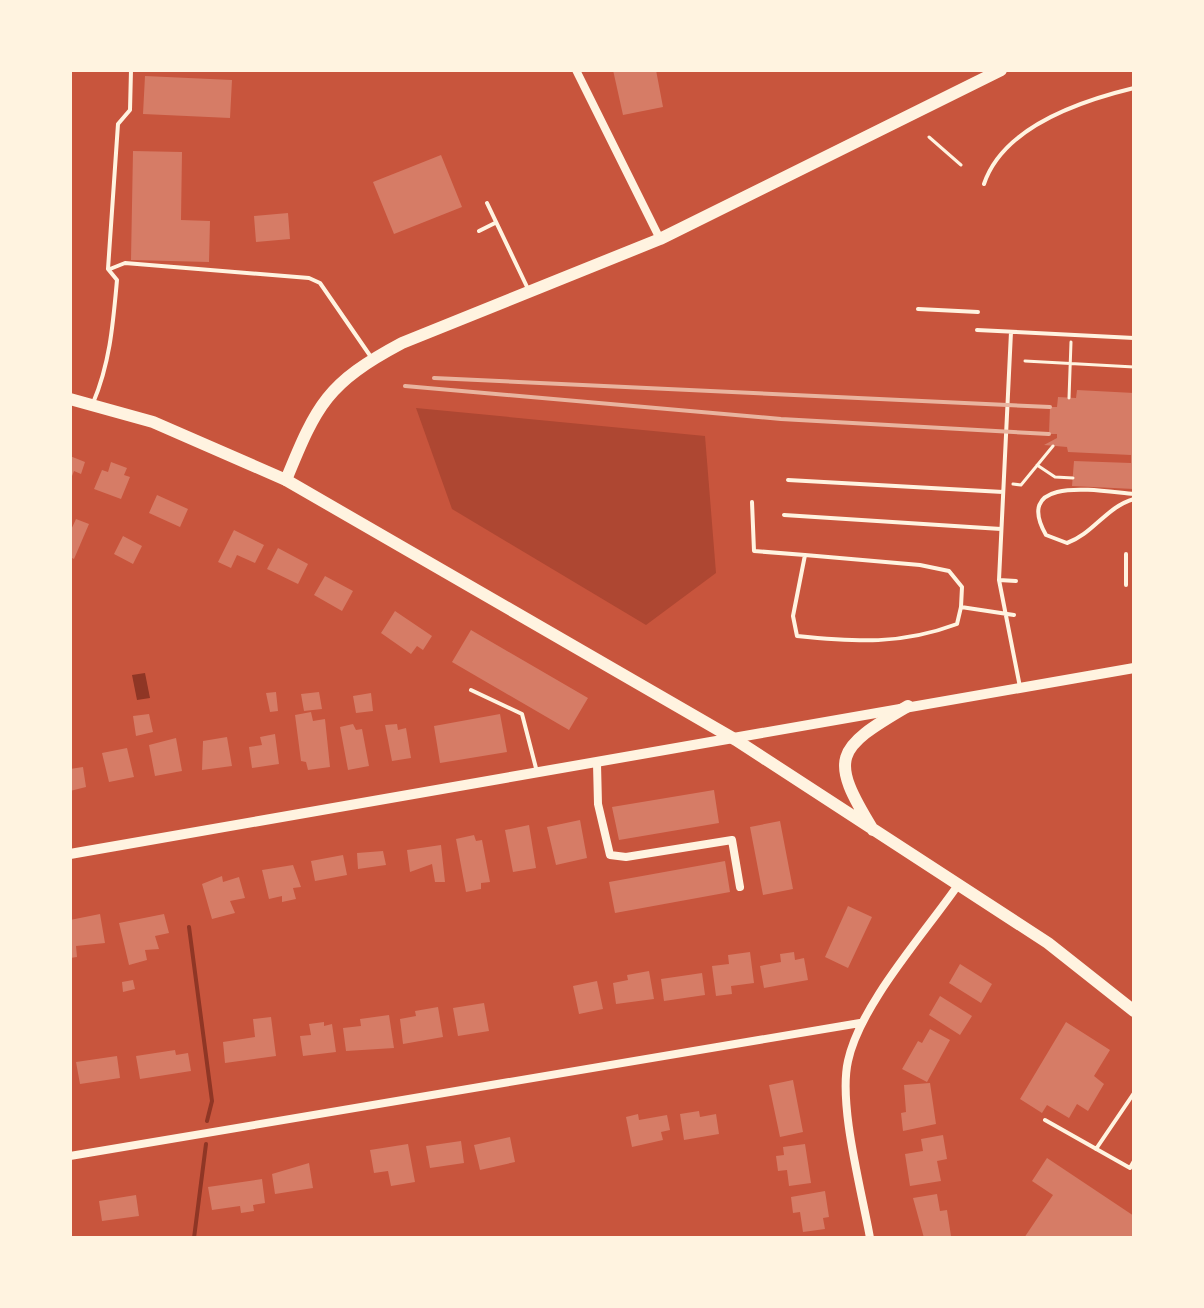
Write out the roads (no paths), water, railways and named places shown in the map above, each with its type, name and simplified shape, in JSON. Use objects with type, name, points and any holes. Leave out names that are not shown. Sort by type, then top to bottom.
[{"type":"main road","points":[[286,480],[312,415],[346,376],[373,359],[402,343],[530,294],[660,239],[1001,70]]},
{"type":"main road","points":[[70,399],[153,422],[286,480],[736,740],[1048,943],[1127,1000],[1134,1011]]},
{"type":"main road","points":[[875,833],[848,788],[843,774],[846,759],[858,740],[908,706]]},
{"type":"street","points":[[576,70],[660,239]]},
{"type":"street","points":[[70,854],[537,775],[736,740],[789,727],[1134,668]]},
{"type":"street","points":[[597,764],[598,804],[610,855],[626,857],[732,840],[740,887]]},
{"type":"street","points":[[870,1238],[846,1095],[847,1063],[860,1023],[958,885]]},
{"type":"street","points":[[70,1156],[860,1023]]},
{"type":"lane","points":[[92,405],[106,372],[110,350],[117,280],[108,269],[118,124],[130,110],[131,70]]},
{"type":"lane","points":[[984,184],[998,154],[1021,136],[1056,117],[1134,88]]},
{"type":"lane","points":[[487,203],[530,294]]},
{"type":"lane","points":[[479,231],[496,222]]},
{"type":"lane","points":[[108,269],[125,263],[309,278],[320,283],[373,359]]},
{"type":"lane","points":[[918,309],[978,312]]},
{"type":"lane","points":[[977,330],[1134,338]]},
{"type":"lane","points":[[1011,332],[999,580],[1020,687]]},
{"type":"lane","points":[[788,480],[1003,492]]},
{"type":"lane","points":[[1068,489],[1134,497],[1121,503],[1079,539],[1067,543],[1046,535],[1041,525],[1039,513],[1044,498],[1053,491],[1068,489]]},
{"type":"lane","points":[[752,502],[754,551],[805,555],[920,565],[949,571],[962,587],[957,624],[934,633],[865,643],[797,636],[793,616],[805,555]]},
{"type":"lane","points":[[784,515],[1002,529]]},
{"type":"lane","points":[[1126,554],[1126,585]]},
{"type":"lane","points":[[999,580],[1016,581]]},
{"type":"lane","points":[[961,607],[1014,615]]},
{"type":"lane","points":[[471,690],[522,714],[537,775]]},
{"type":"lane","points":[[1096,1149],[1134,1093]]},
{"type":"lane","points":[[1045,1120],[1130,1168],[1134,1161]]},
{"type":"waterway","points":[[189,927],[212,1101],[207,1121]]},
{"type":"waterway","points":[[194,1238],[206,1144]]},
{"type":"railway","points":[[434,378],[1050,407]]},
{"type":"railway","points":[[405,386],[781,419],[1049,434]]}]
